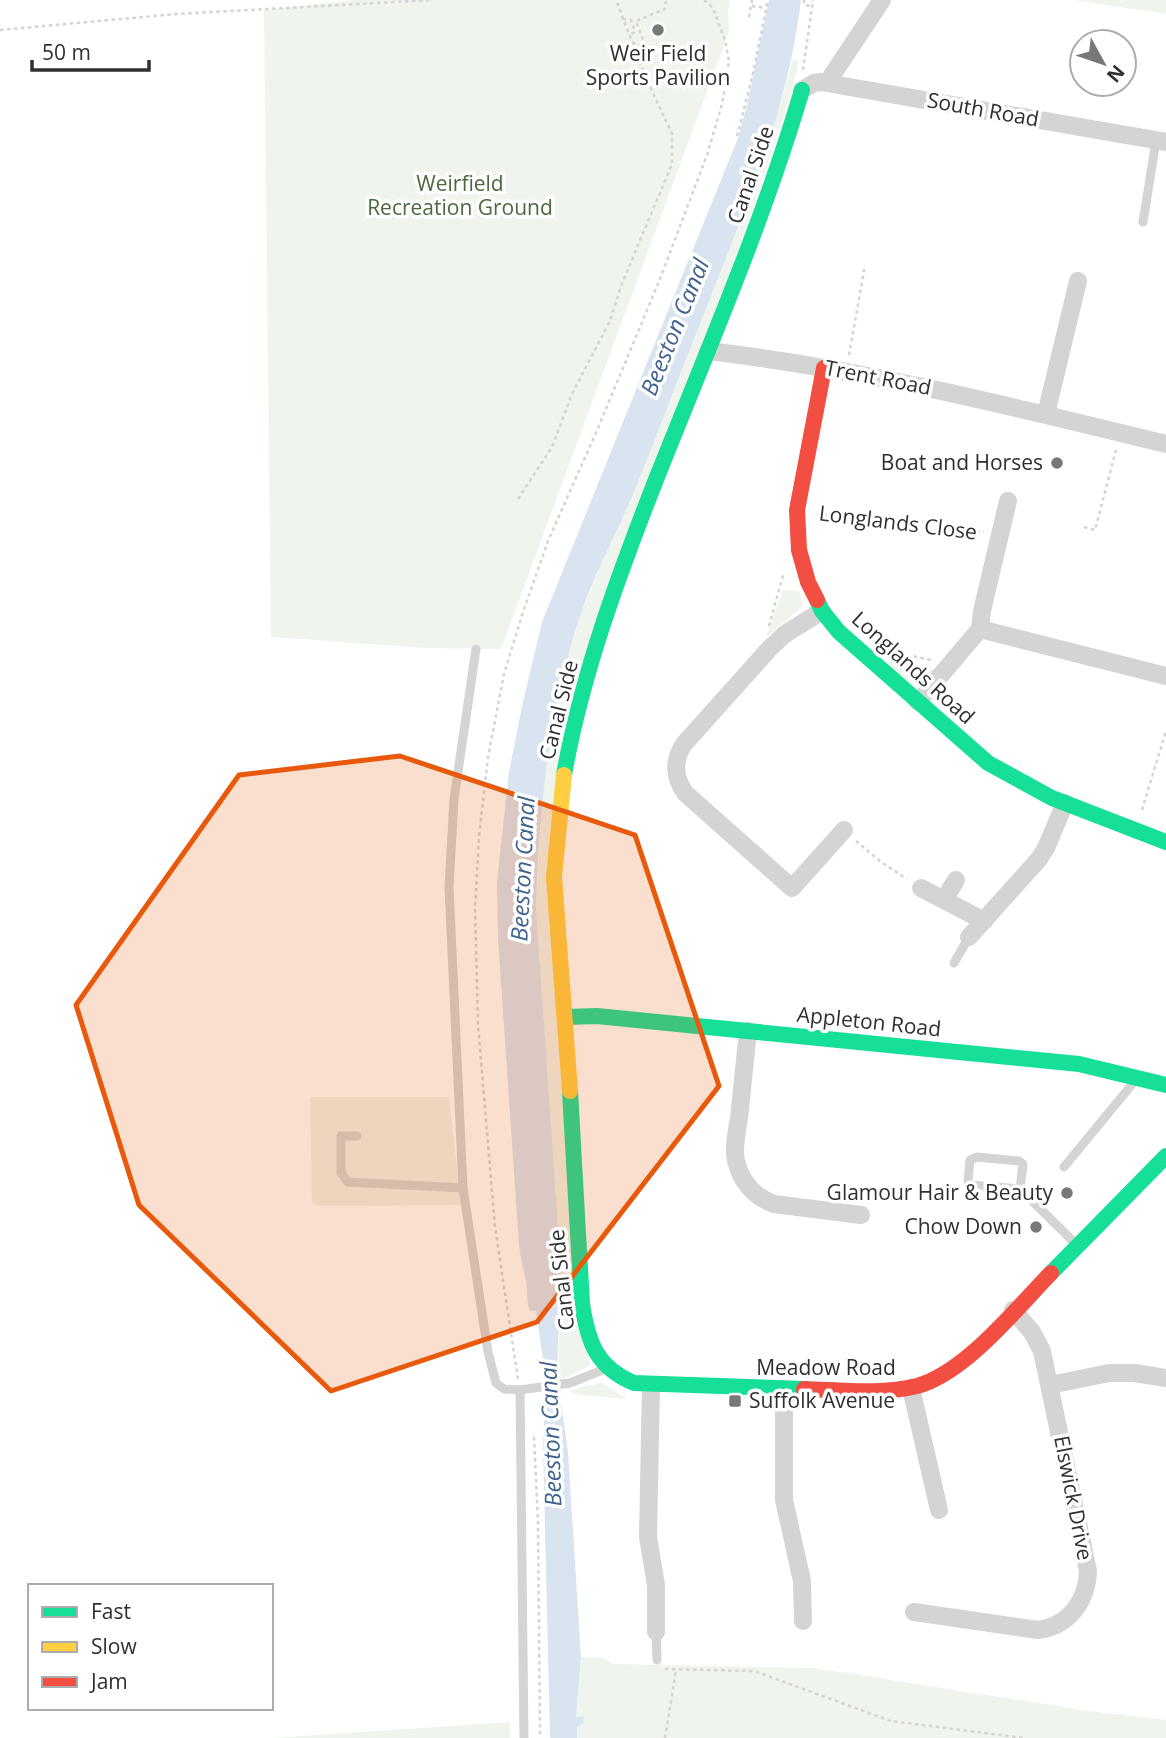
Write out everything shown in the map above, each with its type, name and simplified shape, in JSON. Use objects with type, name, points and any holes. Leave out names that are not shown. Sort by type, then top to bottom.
[{"type":"street","points":[[827,83],[882,0]]},
{"type":"street","name":"South Road","points":[[802,90],[814,83],[827,83],[1161,141]]},
{"type":"street","name":"Canal Side","points":[[607,1368],[590,1342],[584,1325],[554,877],[561,792],[572,730],[596,648],[636,531],[782,158],[802,90]]},
{"type":"street","points":[[1046,414],[1078,281]]},
{"type":"street","name":"Trent Road","points":[[708,351],[846,372],[1046,414],[1166,444]]},
{"type":"street","name":"Longlands Road","points":[[824,368],[797,510],[797,534],[803,566],[822,611],[846,639],[995,768],[1029,789],[1166,842]]},
{"type":"street","points":[[918,702],[980,629],[1008,501]]},
{"type":"street","points":[[822,611],[785,634],[753,665],[684,744],[677,757],[676,772],[685,793],[792,888],[844,830]]},
{"type":"street","points":[[980,629],[1166,676]]},
{"type":"street","points":[[970,937],[1039,859],[1065,803]]},
{"type":"street","points":[[944,900],[956,880]]},
{"type":"street","points":[[922,888],[984,921]]},
{"type":"street","name":"Appleton Road","points":[[565,1017],[597,1016],[1079,1064],[1120,1074],[1136,1081],[1166,1085]]},
{"type":"street","points":[[748,1031],[735,1152],[745,1181],[763,1200],[774,1204],[861,1215]]},
{"type":"street","name":"Meadow Road","points":[[607,1368],[626,1381],[651,1385],[887,1392],[911,1388],[950,1373],[1166,1156]]},
{"type":"street","name":"Elswick Drive","points":[[914,1612],[1046,1629],[1065,1619],[1078,1606],[1086,1589],[1088,1571],[1050,1385],[1038,1340],[1013,1310]]},
{"type":"street","points":[[1050,1385],[1109,1373],[1135,1373],[1166,1378]]},
{"type":"street","points":[[651,1385],[648,1537],[656,1585],[656,1632]]},
{"type":"street","points":[[911,1388],[939,1510]]},
{"type":"street","points":[[784,1389],[783,1500],[802,1581],[803,1621]]},
{"type":"lane","points":[[1143,222],[1161,141]]},
{"type":"lane","points":[[476,649],[454,799],[449,887],[463,1188],[488,1352],[496,1383],[504,1389],[520,1390],[570,1383],[607,1368]]},
{"type":"lane","points":[[954,963],[970,937]]},
{"type":"lane","points":[[1064,1167],[1136,1081]]},
{"type":"lane","points":[[357,1136],[341,1136],[341,1173],[348,1182],[463,1188]]},
{"type":"lane","points":[[1020,1189],[1023,1164],[1019,1161],[977,1157],[970,1160],[968,1181],[971,1185],[1020,1189],[1079,1246]]},
{"type":"lane","points":[[520,1390],[524,1738]]},
{"type":"lane","points":[[656,1632],[657,1660]]},
{"type":"path","points":[[0,30],[176,14],[431,0]]},
{"type":"path","points":[[517,499],[552,447],[572,394],[610,321],[621,286],[672,164],[673,134],[632,43],[616,0]]},
{"type":"path","points":[[629,35],[635,32],[636,21],[665,9],[666,0]]},
{"type":"path","points":[[520,1390],[495,1227],[478,1026],[475,908],[479,836],[488,757],[504,674],[540,565],[655,291],[707,155],[722,104],[729,61],[725,40],[713,8],[705,0]]},
{"type":"path","points":[[713,8],[715,0]]},
{"type":"path","points":[[749,17],[752,0]]},
{"type":"path","points":[[737,136],[768,0]]},
{"type":"path","points":[[804,0],[804,5],[812,6]]},
{"type":"path","points":[[802,90],[813,0]]},
{"type":"path","points":[[752,6],[766,8]]},
{"type":"path","points":[[623,19],[631,20],[635,25],[646,48],[641,49]]},
{"type":"path","points":[[632,43],[639,44],[643,55],[639,59]]},
{"type":"path","points":[[846,372],[865,265]]},
{"type":"path","points":[[1084,527],[1096,530],[1121,433]]},
{"type":"path","name":"Longlands Close","points":[[797,510],[875,522],[918,521],[1000,536]]},
{"type":"path","points":[[893,652],[951,665]]},
{"type":"path","points":[[1136,830],[1166,731]]},
{"type":"path","points":[[844,830],[881,862],[922,888]]},
{"type":"path","points":[[534,1428],[538,1522],[540,1738]]},
{"type":"path","points":[[657,1660],[660,1667],[676,1670],[754,1671],[891,1721],[1024,1738]]},
{"type":"path","points":[[665,1738],[676,1670]]},
{"type":"highlighted area","points":[[400,756],[635,835],[719,1086],[537,1322],[331,1391],[139,1205],[76,1005],[239,775]]},
{"type":"green space","name":"Weirfield Recreation Ground","points":[[354,0],[730,0],[729,32],[501,649],[428,648],[271,637],[264,10]]},
{"type":"green space","points":[[1074,0],[1166,0],[1166,14]]},
{"type":"green space","points":[[793,59],[799,61],[790,98],[557,780],[590,1365],[558,1382],[561,1270],[536,908],[542,802],[553,717],[581,613],[678,381],[783,97]]},
{"type":"green space","points":[[783,590],[799,591],[803,606],[766,637]]},
{"type":"green space","points":[[892,659],[934,669],[936,672],[926,683],[908,683],[890,668]]},
{"type":"green space","points":[[310,1097],[449,1097],[461,1205],[321,1206],[312,1203]]},
{"type":"green space","points":[[602,1383],[627,1399],[569,1392],[581,1387]]},
{"type":"green space","points":[[581,1657],[603,1658],[613,1664],[814,1668],[1089,1711],[1166,1720],[1166,1738],[577,1738]]},
{"type":"green space","points":[[510,1722],[510,1738],[272,1738]]},
{"type":"water","name":"Beeston Canal","points":[[769,0],[801,0],[778,113],[740,221],[662,422],[580,616],[560,687],[543,797],[536,908],[561,1270],[557,1373],[568,1452],[581,1657],[576,1717],[584,1716],[583,1724],[577,1727],[577,1738],[550,1738],[543,1443],[546,1380],[536,1311],[530,1311],[519,1245],[498,939],[497,882],[509,772],[542,622],[738,138]]},
{"type":"traffic: fast","points":[[564,775],[591,661],[616,587],[752,237],[802,90]]},
{"type":"traffic: fast","points":[[817,600],[822,611],[839,632],[988,763],[1052,798],[1166,842]]},
{"type":"traffic: fast","points":[[566,1017],[597,1016],[1079,1064],[1166,1085]]},
{"type":"traffic: fast","points":[[570,1091],[582,1304],[587,1330],[602,1361],[621,1377],[634,1383],[804,1389]]},
{"type":"traffic: fast","points":[[1051,1273],[1166,1156]]},
{"type":"traffic: slow","points":[[564,775],[554,877],[570,1091]]},
{"type":"traffic: jam","points":[[817,600],[808,582],[799,550],[797,510],[824,368]]},
{"type":"traffic: jam","points":[[804,1389],[903,1389],[935,1379],[953,1368],[989,1338],[1051,1273]]},
{"type":"place","name":"Weir Field Sports Pavilion","points":[[658,30]]},
{"type":"place","name":"Boat and Horses","points":[[1057,463]]},
{"type":"place","name":"Glamour Hair & Beauty","points":[[1067,1193]]},
{"type":"place","name":"Chow Down","points":[[1036,1227]]},
{"type":"place","name":"Suffolk Avenue","points":[[735,1401]]}]
